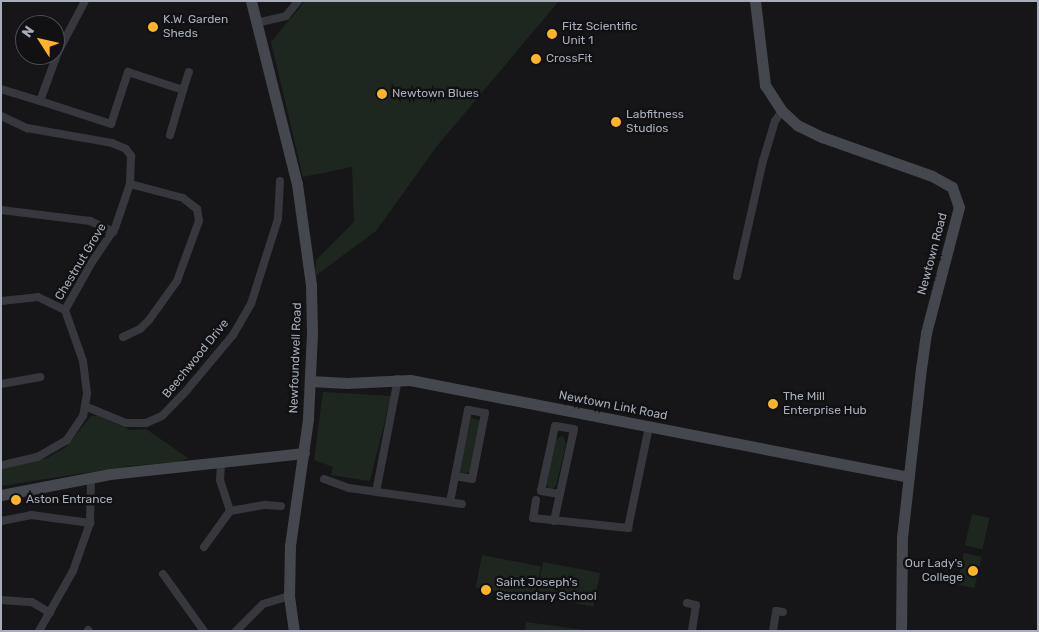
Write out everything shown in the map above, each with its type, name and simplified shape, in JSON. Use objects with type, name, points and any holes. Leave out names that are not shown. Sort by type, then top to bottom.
[{"type":"street","points":[[40,101],[58,52],[85,1]]},
{"type":"street","name":"Newfoundwell Road","points":[[251,1],[297,184],[306,240],[312,333],[304,453],[293,515],[289,596],[294,631]]},
{"type":"street","points":[[256,23],[286,16],[298,1]]},
{"type":"street","name":"Newtown Road","points":[[755,1],[765,85],[782,111],[797,125],[822,137],[932,176],[952,187],[959,206],[926,333],[902,537],[901,631]]},
{"type":"street","points":[[1,88],[111,124],[128,72],[183,90]]},
{"type":"street","points":[[170,135],[189,72]]},
{"type":"street","points":[[737,276],[763,160],[775,121],[782,111]]},
{"type":"street","name":"Chestnut Grove","points":[[1,116],[27,128],[91,138],[126,149],[133,163],[130,184],[114,232],[92,262],[65,310]]},
{"type":"street","name":"Beechwood Drive","points":[[87,407],[126,423],[146,423],[162,416],[187,390],[233,335],[251,304],[278,219],[280,181]]},
{"type":"street","points":[[123,337],[140,329],[149,320],[177,281],[199,221],[197,209],[183,198],[130,184]]},
{"type":"street","points":[[1,210],[90,221],[114,232]]},
{"type":"street","points":[[1,301],[38,297],[65,310],[83,360],[87,407],[74,430],[60,445],[37,457],[1,465]]},
{"type":"street","points":[[1,384],[40,377]]},
{"type":"street","points":[[376,492],[398,379]]},
{"type":"street","name":"Newtown Link Road","points":[[310,381],[347,383],[398,379],[909,477]]},
{"type":"street","points":[[450,502],[455,476],[468,410],[485,413],[472,479],[455,476]]},
{"type":"street","points":[[554,521],[560,494],[574,429],[555,426],[541,491],[560,494]]},
{"type":"street","points":[[536,500],[533,518],[628,528],[649,427]]},
{"type":"street","points":[[1,495],[91,478],[304,453]]},
{"type":"street","points":[[221,463],[220,480],[230,511]]},
{"type":"street","points":[[39,631],[73,572],[90,523],[91,478]]},
{"type":"street","points":[[324,480],[376,492],[462,504]]},
{"type":"street","points":[[204,547],[230,511],[265,505],[281,506]]},
{"type":"street","points":[[1,521],[31,515],[90,523]]},
{"type":"street","points":[[163,574],[204,631]]},
{"type":"street","points":[[236,631],[263,604],[289,596]]},
{"type":"street","points":[[1,600],[32,602],[50,613]]},
{"type":"street","points":[[687,603],[696,605],[692,631]]},
{"type":"street","points":[[773,631],[776,611],[783,612]]},
{"type":"shaded area","name":"Newtown Blues","points":[[305,1],[559,1],[437,146],[376,231],[315,276],[316,260],[354,222],[352,167],[303,177],[271,42]]},
{"type":"shaded area","points":[[323,392],[391,396],[370,481],[331,475],[333,467],[314,460]]},
{"type":"shaded area","points":[[91,416],[98,416],[130,430],[146,429],[188,458],[179,462],[129,466],[1,486],[1,467],[47,458],[66,447]]},
{"type":"shaded area","points":[[471,418],[479,420],[479,425],[470,472],[462,474],[459,471]]},
{"type":"shaded area","points":[[563,435],[566,444],[556,486],[551,490],[546,485],[555,440]]},
{"type":"shaded area","points":[[972,514],[990,518],[982,549],[965,545]]},
{"type":"shaded area","points":[[964,553],[982,557],[974,588],[957,584]]},
{"type":"shaded area","points":[[482,555],[541,566],[535,599],[476,587]]},
{"type":"shaded area","points":[[543,562],[600,573],[593,606],[537,595]]},
{"type":"shaded area","points":[[526,622],[591,631],[525,631]]},
{"type":"place","name":"K.W. Garden Sheds","points":[[153,27]]},
{"type":"place","name":"Fitz Scientific Unit 1","points":[[552,34]]},
{"type":"place","name":"CrossFit","points":[[536,59]]},
{"type":"place","name":"Newtown Blues","points":[[382,94]]},
{"type":"place","name":"Labfitness Studios","points":[[616,122]]},
{"type":"place","name":"The Mill Enterprise Hub","points":[[773,404]]},
{"type":"place","name":"Aston Entrance","points":[[16,500]]},
{"type":"place","name":"Our Lady's College","points":[[973,571]]},
{"type":"place","name":"Saint Joseph's Secondary School","points":[[486,590]]}]
